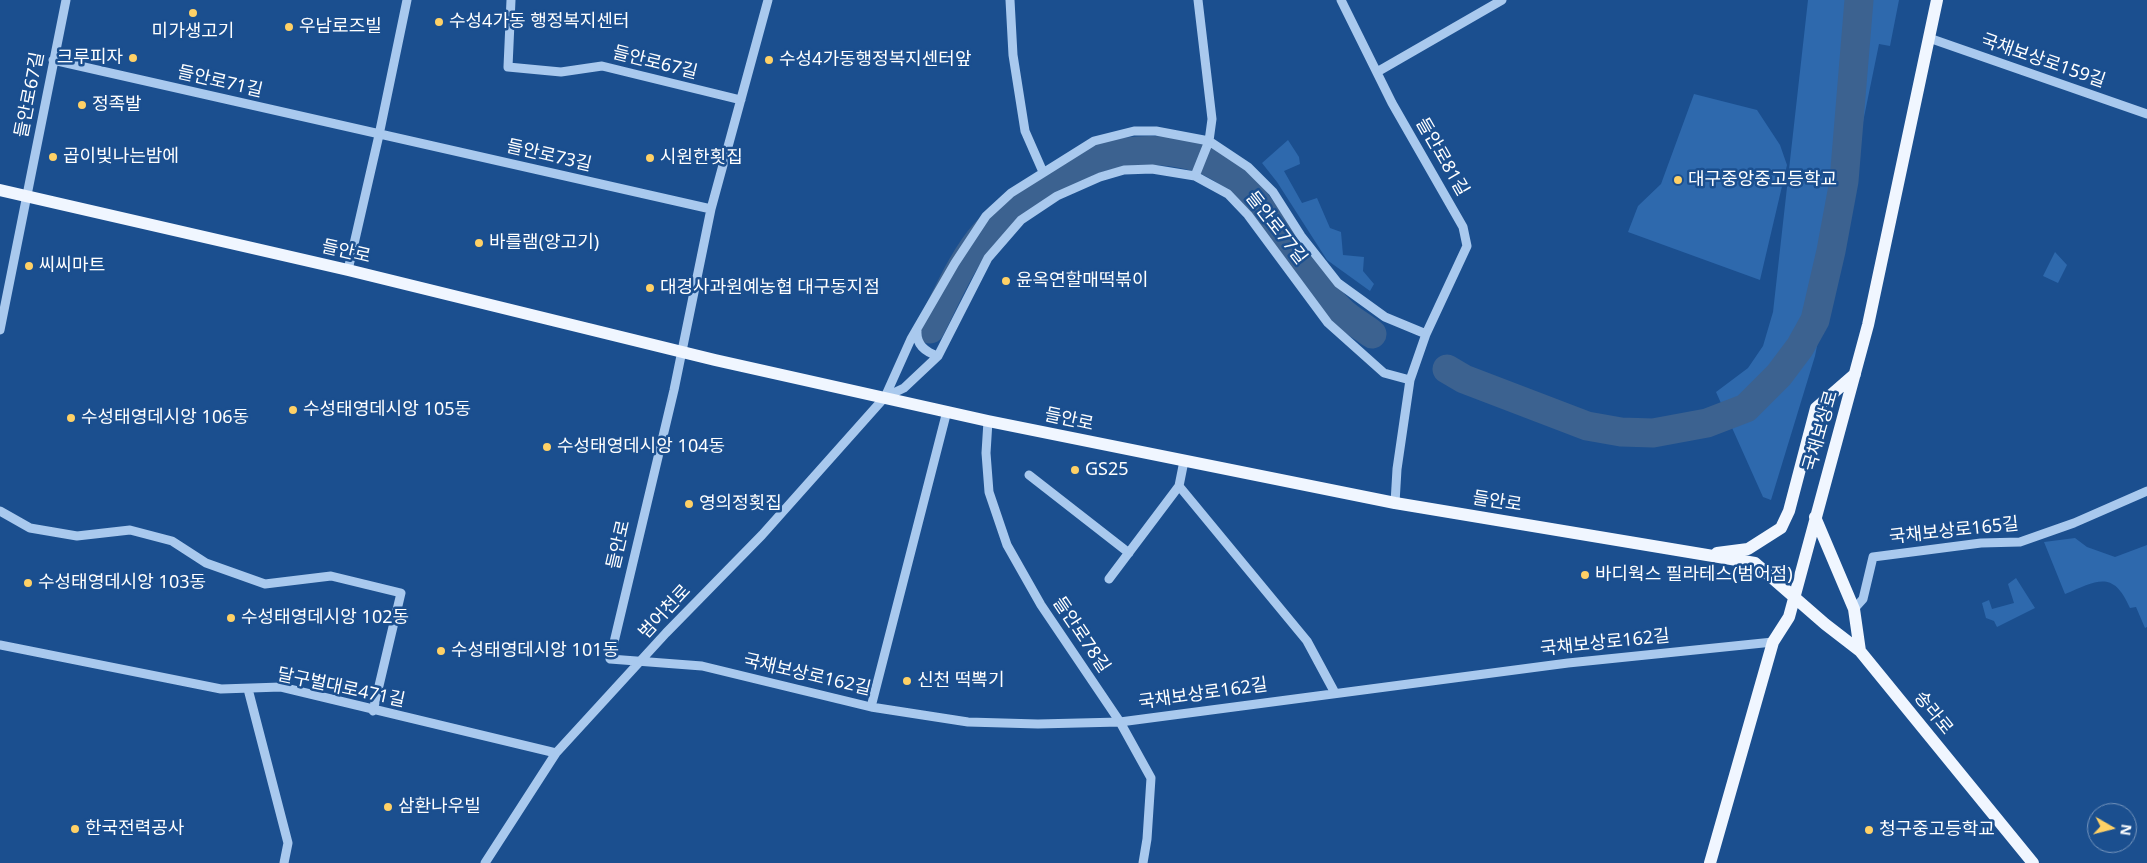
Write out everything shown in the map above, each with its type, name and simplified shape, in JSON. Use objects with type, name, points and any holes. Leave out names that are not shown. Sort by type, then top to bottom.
[{"type":"main road","points":[[1930,0],[1933,14]]},
{"type":"main road","name":"국채보상로","points":[[1710,863],[1773,642],[1789,618],[1868,325],[1937,0]]},
{"type":"main road","name":"들안로","points":[[0,190],[348,270],[682,353],[988,421],[1395,503],[1755,563],[1794,597]]},
{"type":"main road","points":[[1705,554],[1748,549],[1781,528],[1789,512],[1816,408],[1855,374]]},
{"type":"main road","points":[[1815,516],[1854,609],[1860,651]]},
{"type":"main road","name":"송라로","points":[[1794,597],[1860,651],[2033,863]]},
{"type":"street","name":"들안로67길","points":[[1,325],[66,0]]},
{"type":"street","points":[[348,270],[407,0]]},
{"type":"street","name":"들안로67길","points":[[511,0],[508,67],[561,72],[602,66],[741,100]]},
{"type":"street","points":[[682,353],[711,209],[768,0]]},
{"type":"street","points":[[1010,0],[1013,55],[1025,131],[1043,172]]},
{"type":"street","points":[[1195,176],[1209,140],[1212,119],[1198,0]]},
{"type":"street","name":"들안로81길","points":[[1342,0],[1417,150],[1463,227],[1466,246],[1426,334],[1410,384]]},
{"type":"street","points":[[1377,72],[1502,0]]},
{"type":"street","name":"국채보상로159길","points":[[1929,38],[2147,114]]},
{"type":"street","name":"들안로71길","points":[[53,60],[379,135]]},
{"type":"street","points":[[885,397],[917,328],[955,262],[986,216],[1011,193],[1094,141],[1134,131],[1156,131],[1209,140],[1248,167],[1273,192],[1301,236],[1338,283],[1385,317],[1426,334]]},
{"type":"street","name":"들안로73길","points":[[379,135],[711,209]]},
{"type":"street","name":"들안로77길","points":[[885,397],[904,388],[938,356],[988,258],[1022,220],[1058,196],[1100,177],[1124,170],[1152,168],[1195,176],[1228,194],[1248,215],[1328,323],[1384,373],[1410,384]]},
{"type":"street","points":[[917,328],[916,339],[922,348],[938,356]]},
{"type":"street","name":"들안로","points":[[640,661],[610,659],[682,353]]},
{"type":"street","points":[[1395,503],[1397,469],[1410,384]]},
{"type":"street","name":"범어천로","points":[[485,863],[556,753],[640,661],[762,535],[885,397]]},
{"type":"street","points":[[870,707],[947,411]]},
{"type":"street","name":"들안로78길","points":[[988,421],[986,453],[989,492],[1007,545],[1041,605],[1120,722],[1151,778],[1147,839],[1143,863]]},
{"type":"street","points":[[1109,579],[1179,486],[1184,461]]},
{"type":"street","points":[[1029,475],[1129,552]]},
{"type":"street","points":[[1179,486],[1307,641],[1335,693]]},
{"type":"street","name":"국채보상로165길","points":[[1854,609],[1863,599],[1873,556],[1981,543],[2020,542],[2074,523],[2147,491]]},
{"type":"street","points":[[0,511],[30,528],[77,536],[130,530],[172,541],[206,563],[265,584],[331,576],[401,593],[373,711]]},
{"type":"street","name":"국채보상로162길","points":[[640,661],[702,666],[870,707],[968,722],[1038,724],[1120,722],[1581,661],[1773,642]]},
{"type":"street","name":"달구벌대로471길","points":[[0,645],[221,689],[281,687],[373,711],[556,753]]},
{"type":"street","points":[[248,688],[288,843],[284,863]]},
{"type":"shaded area","points":[[1808,0],[1899,0],[1890,46],[1879,44],[1815,356],[1771,500],[1763,497],[1716,392],[1748,368],[1763,346],[1773,312]]},
{"type":"shaded area","points":[[1694,94],[1757,110],[1780,145],[1787,165],[1760,280],[1628,232],[1638,206],[1661,184]]},
{"type":"shaded area","points":[[1288,140],[1299,157],[1300,164],[1284,171],[1302,203],[1317,198],[1330,228],[1341,232],[1343,255],[1364,257],[1363,271],[1374,284],[1370,291],[1327,260],[1277,182],[1262,163]]},
{"type":"shaded area","points":[[2055,252],[2067,265],[2058,283],[2043,276]]},
{"type":"shaded area","points":[[2075,538],[2087,547],[2115,557],[2147,545],[2147,627],[2145,628],[2136,607],[2130,608],[2124,596],[2110,583],[2095,582],[2065,594],[2044,542]]},
{"type":"shaded area","points":[[2016,578],[2035,608],[1997,627],[1994,621],[1986,618],[1982,603],[1989,600],[1992,609],[2014,603],[2008,584]]},
{"type":"waterway","points":[[1447,369],[1464,379],[1587,426],[1621,432],[1653,433],[1707,423],[1746,408],[1779,375],[1800,347],[1815,320],[1831,251],[1844,181],[1859,0]]},
{"type":"waterway","points":[[930,329],[969,254],[985,233],[1006,214],[1066,174],[1089,162],[1120,153],[1154,151],[1188,155],[1204,160],[1232,176],[1252,198],[1302,265],[1332,301],[1347,316],[1372,334]]},
{"type":"place","name":"미가생고기","points":[[193,13]]},
{"type":"place","name":"수성4가동 행정복지센터","points":[[439,22]]},
{"type":"place","name":"우남로즈빌","points":[[289,27]]},
{"type":"place","name":"크루피자","points":[[133,58]]},
{"type":"place","name":"수성4가동행정복지센터앞","points":[[769,60]]},
{"type":"place","name":"정족발","points":[[82,105]]},
{"type":"place","name":"곱이빛나는밤에","points":[[53,157]]},
{"type":"place","name":"시원한횟집","points":[[650,158]]},
{"type":"place","name":"대구중앙중고등학교","points":[[1678,180]]},
{"type":"place","name":"바를램(양고기)","points":[[479,243]]},
{"type":"place","name":"씨씨마트","points":[[29,266]]},
{"type":"place","name":"윤옥연할매떡볶이","points":[[1006,281]]},
{"type":"place","name":"대경사과원예농협 대구동지점","points":[[650,288]]},
{"type":"place","name":"수성태영데시앙 105동","points":[[293,410]]},
{"type":"place","name":"수성태영데시앙 106동","points":[[71,418]]},
{"type":"place","name":"수성태영데시앙 104동","points":[[547,447]]},
{"type":"place","name":"GS25","points":[[1075,470]]},
{"type":"place","name":"영의정횟집","points":[[689,504]]},
{"type":"place","name":"바디웍스 필라테스(범어점)","points":[[1585,575]]},
{"type":"place","name":"수성태영데시앙 103동","points":[[28,583]]},
{"type":"place","name":"수성태영데시앙 102동","points":[[231,618]]},
{"type":"place","name":"수성태영데시앙 101동","points":[[441,651]]},
{"type":"place","name":"신천 떡뽁기","points":[[907,681]]},
{"type":"place","name":"삼환나우빌","points":[[388,807]]},
{"type":"place","name":"한국전력공사","points":[[75,829]]},
{"type":"place","name":"청구중고등학교","points":[[1869,830]]}]
